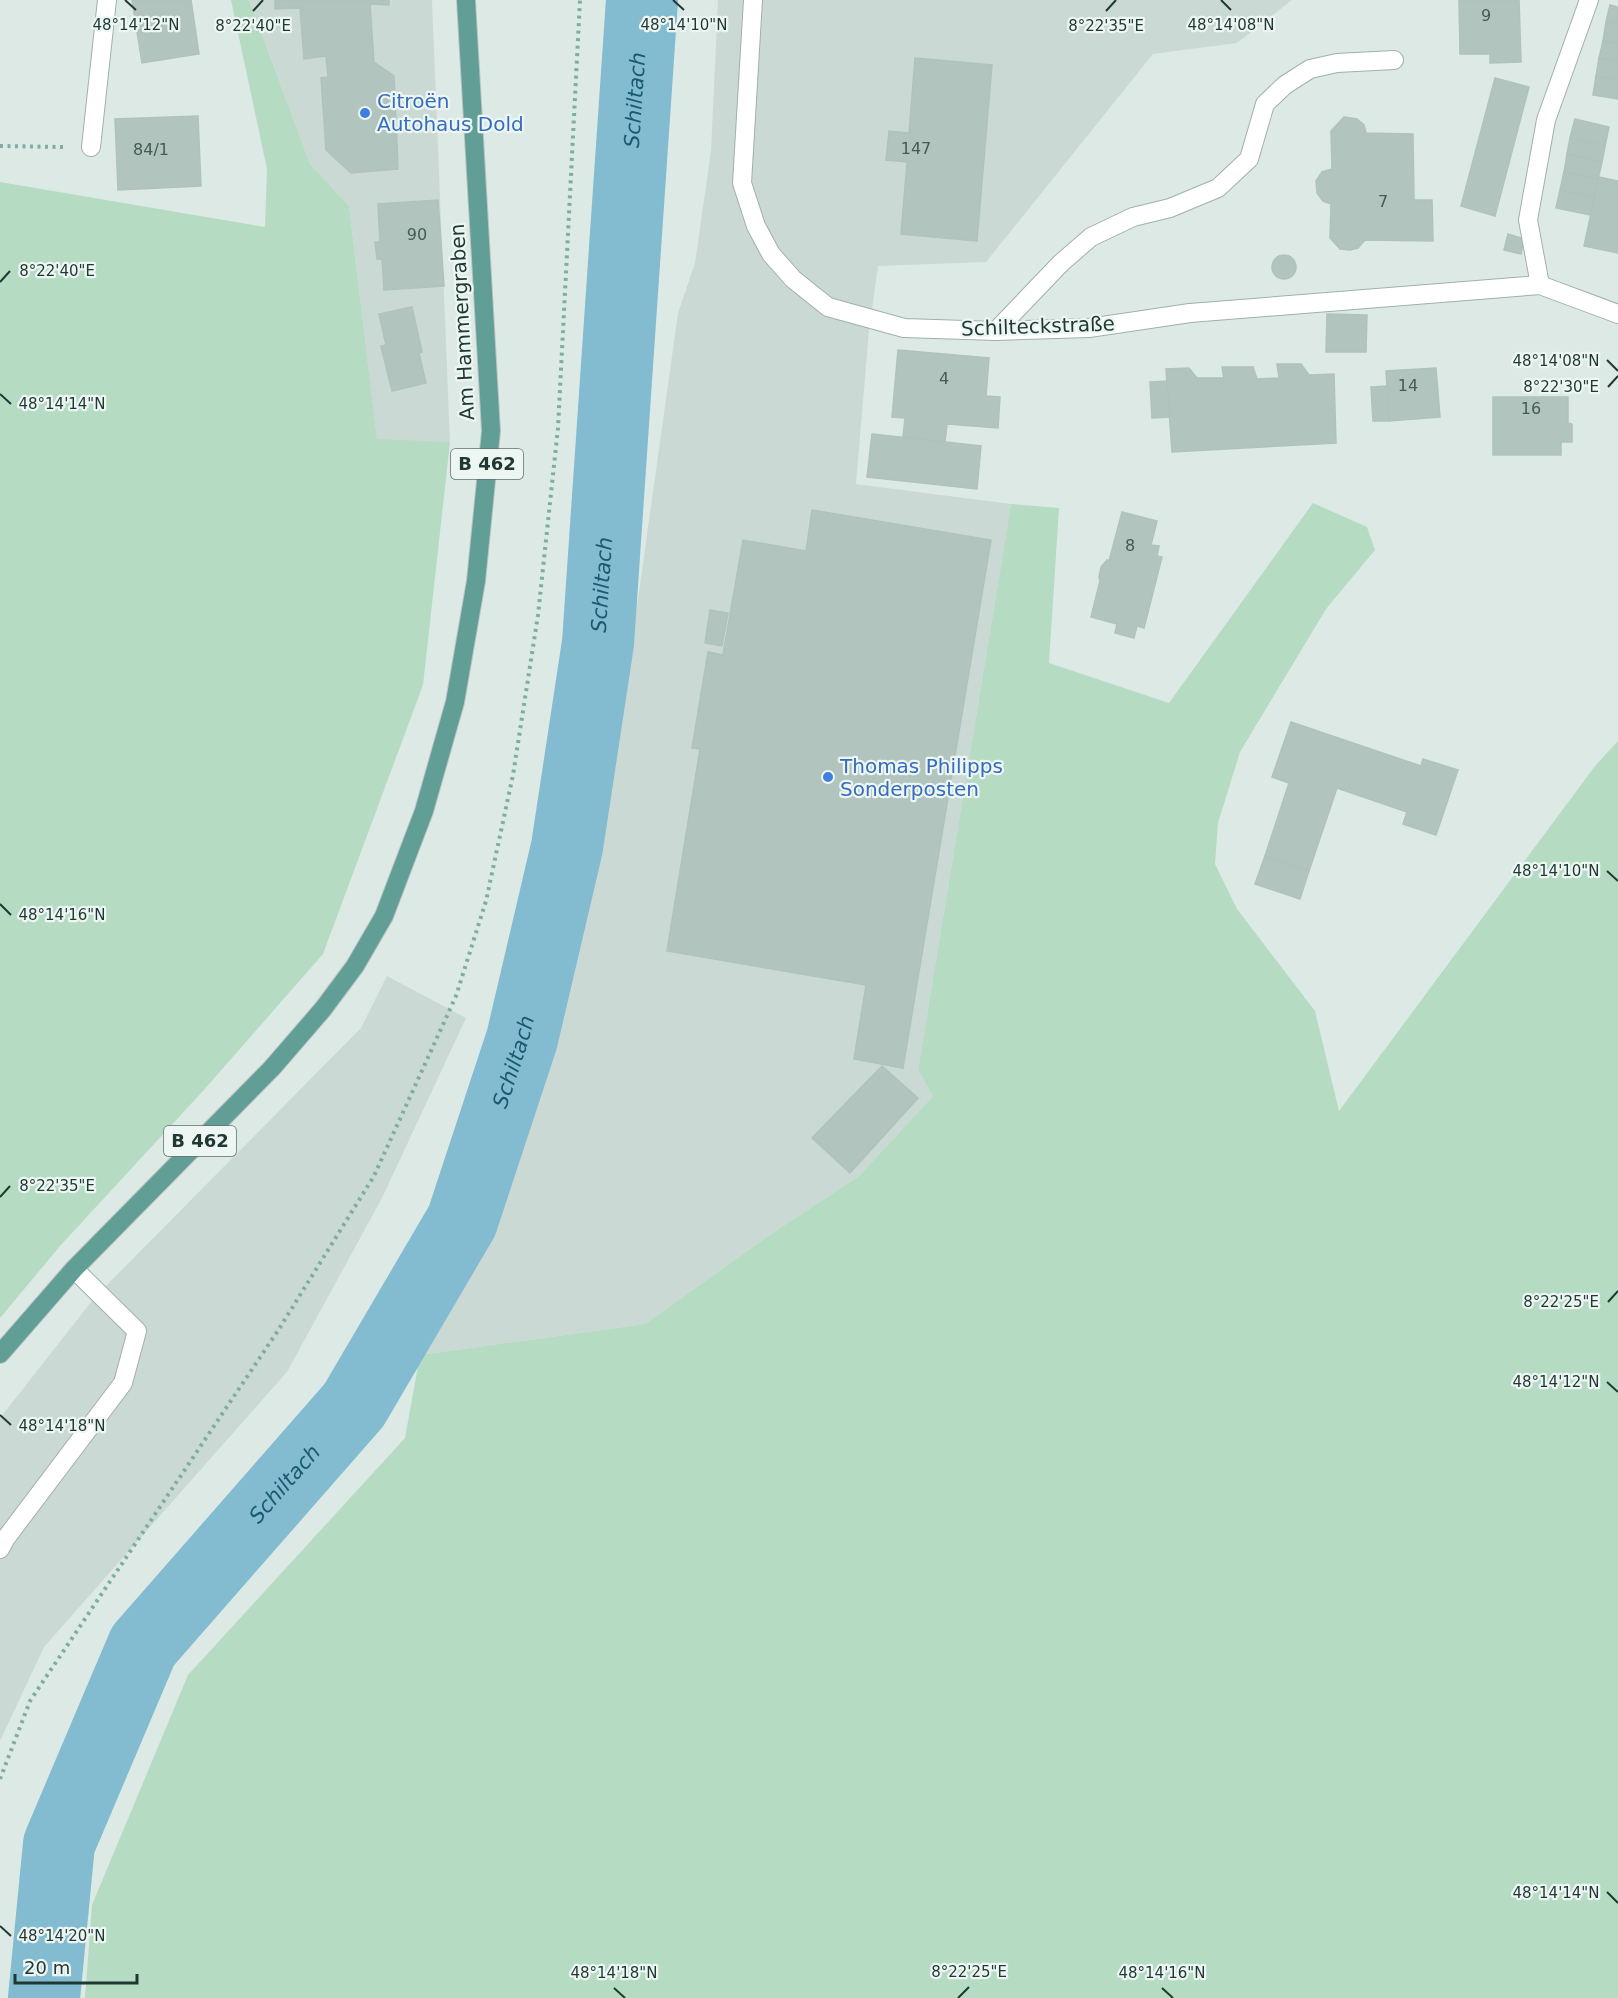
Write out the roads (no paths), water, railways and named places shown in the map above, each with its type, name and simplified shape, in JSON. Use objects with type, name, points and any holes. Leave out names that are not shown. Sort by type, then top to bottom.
[{"type":"main road","name":"Am Hammergraben","points":[[74,1269],[272,1068],[323,1009],[355,966],[384,916],[424,811],[455,702],[476,581],[491,431],[466,0]]},
{"type":"main road","name":"B 462","points":[[0,1354],[74,1269]]},
{"type":"street","points":[[91,147],[107,0]]},
{"type":"street","name":"Schilteckstraße","points":[[753,0],[742,183],[756,226],[771,254],[793,279],[828,307],[904,328],[996,331],[1089,328],[1190,314],[1540,285],[1618,315]]},
{"type":"street","points":[[1540,285],[1528,220],[1546,120],[1590,0]]},
{"type":"street","points":[[996,331],[1061,263],[1091,237],[1133,218],[1170,208],[1218,188],[1249,159],[1264,104],[1285,85],[1310,69],[1337,63],[1394,60]]},
{"type":"street","points":[[0,1549],[123,1383],[137,1331],[74,1269]]},
{"type":"waterway","name":"Schiltach","points":[[44,1998],[59,1844],[143,1646],[354,1405],[462,1221],[522,1039],[567,847],[598,643],[642,0]]},
{"type":"place","name":"Citroën Autohaus Dold","points":[[365,113]]},
{"type":"place","name":"Thomas Philipps Sonderposten","points":[[828,777]]}]
